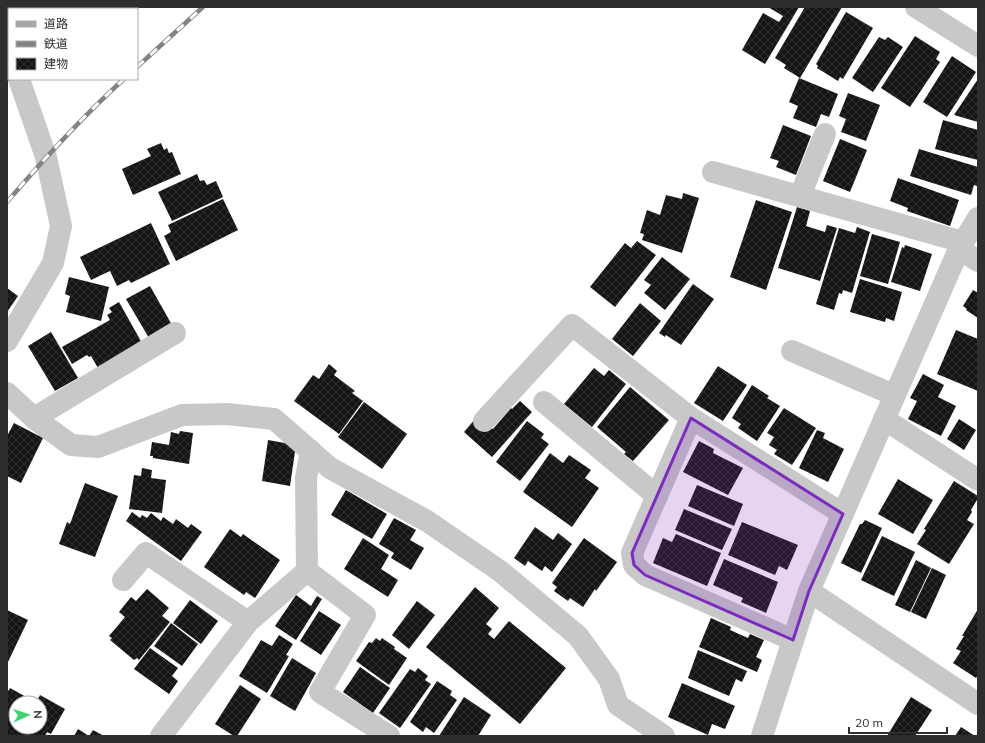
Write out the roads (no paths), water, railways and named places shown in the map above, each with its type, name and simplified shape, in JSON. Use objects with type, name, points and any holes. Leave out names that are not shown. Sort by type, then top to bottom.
[{"type":"street","points":[[916,7],[978,46]]},
{"type":"street","points":[[7,341],[53,263],[61,226],[46,157],[19,80]]},
{"type":"street","points":[[800,196],[825,134]]},
{"type":"street","points":[[713,172],[800,196],[961,246],[978,261]]},
{"type":"street","points":[[762,736],[809,591],[894,395],[961,246],[978,218]]},
{"type":"street","points":[[484,421],[572,325],[692,418],[843,514]]},
{"type":"street","points":[[34,418],[175,333]]},
{"type":"street","points":[[792,351],[894,395]]},
{"type":"street","points":[[7,393],[34,418],[72,445],[98,447],[182,415],[227,414],[274,419],[330,468],[427,521],[500,571],[578,636],[609,679],[618,705],[664,736]]},
{"type":"street","points":[[544,402],[657,496]]},
{"type":"street","points":[[692,418],[632,553],[634,565],[645,575],[794,640]]},
{"type":"street","points":[[884,419],[978,480]]},
{"type":"street","points":[[161,736],[248,622],[307,571],[306,478],[311,451]]},
{"type":"street","points":[[123,580],[146,553],[248,622]]},
{"type":"street","points":[[307,571],[365,615],[320,692],[386,735]]},
{"type":"street","points":[[809,591],[978,704]]},
{"type":"railway","points":[[138,66],[203,7]]},
{"type":"railway","points":[[7,202],[93,108],[123,80]]}]
